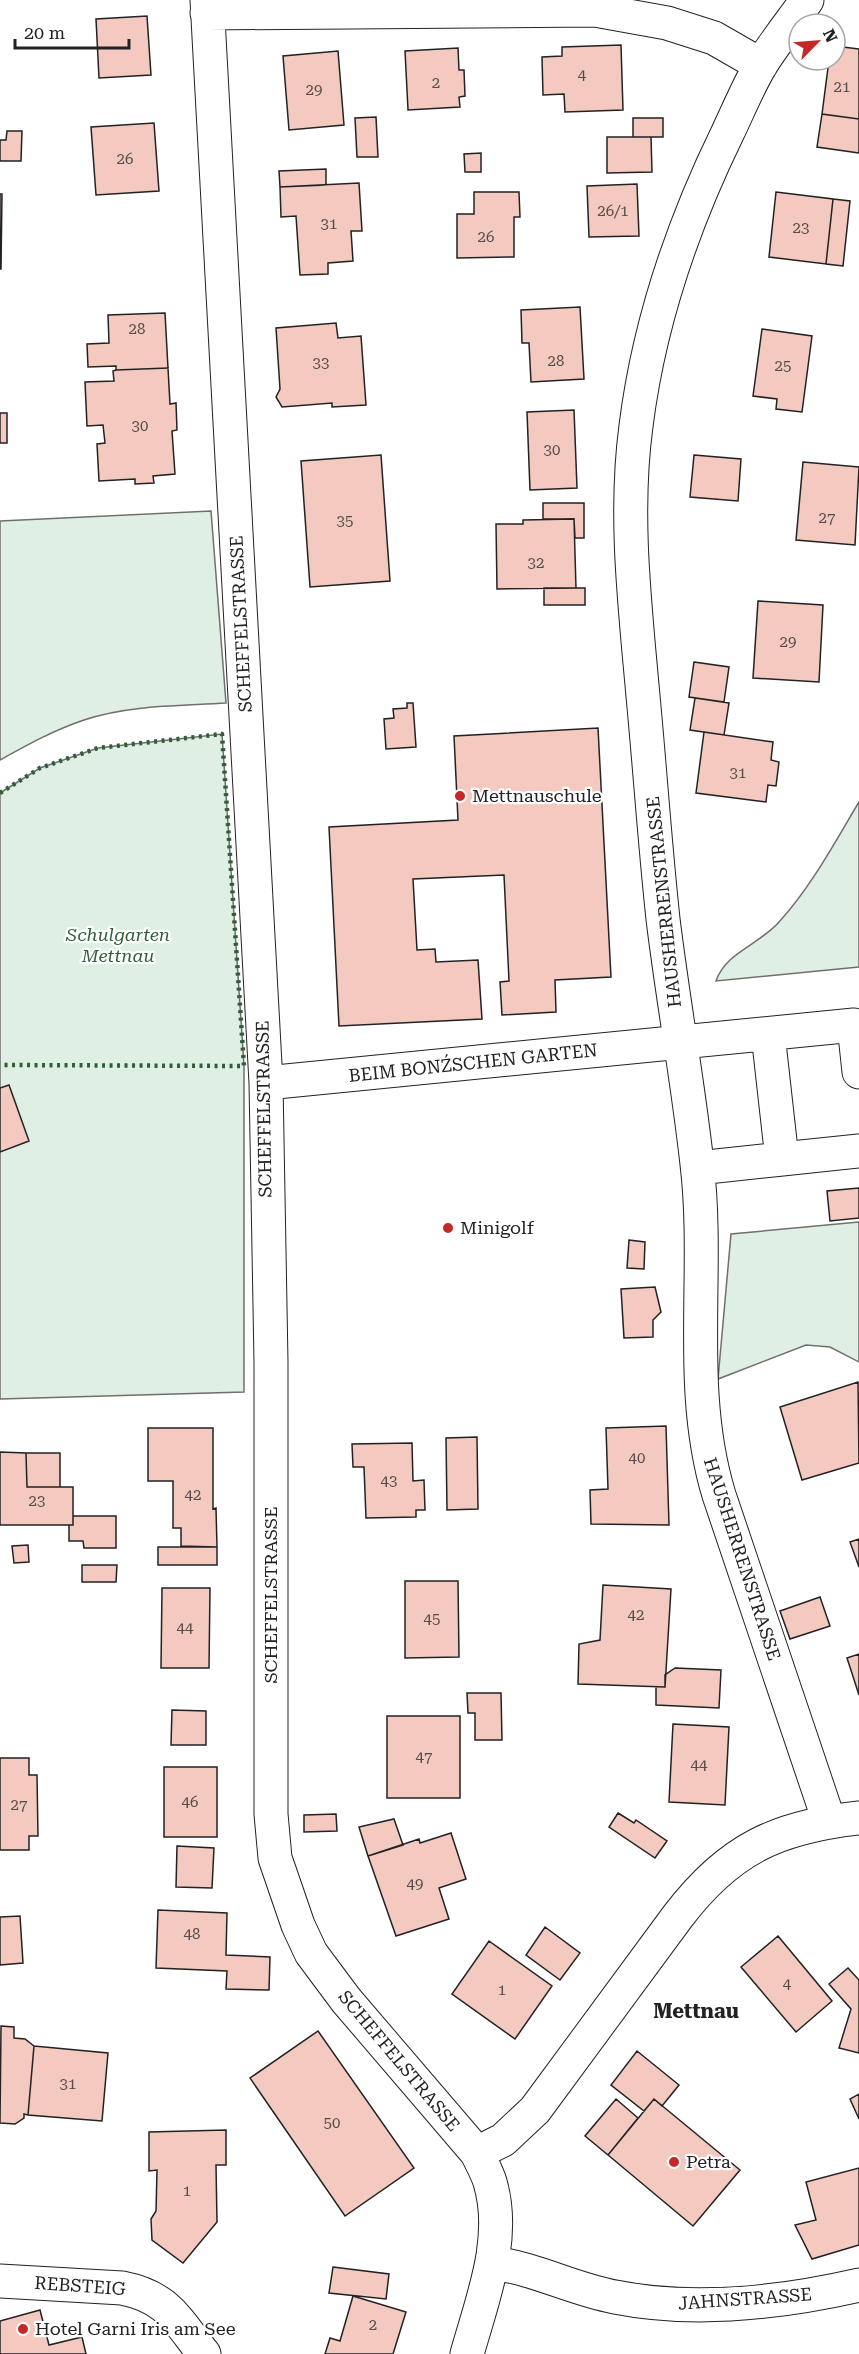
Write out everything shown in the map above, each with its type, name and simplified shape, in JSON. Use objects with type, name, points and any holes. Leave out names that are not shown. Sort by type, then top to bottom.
[{"type":"street","name":"HAUSHERRENSTRASSE","points":[[807,0],[761,65],[684,229],[653,329],[635,430],[631,548],[663,917],[698,1168],[703,1239],[700,1384],[708,1460],[844,1820]]},
{"type":"street","points":[[207,6],[595,10],[667,23],[714,38],[761,65]]},
{"type":"street","name":"SCHEFFELSTRASSE","points":[[207,6],[266,1083],[265,1166],[271,1362],[272,1814],[275,1858],[286,1894],[311,1953],[346,2000],[477,2153],[490,2181],[496,2216],[492,2264],[467,2354]]},
{"type":"street","points":[[681,1042],[854,1025],[859,1072]]},
{"type":"street","points":[[768,1034],[782,1159]]},
{"type":"street","name":"BEIM BONZ´SCHEN GARTEN","points":[[266,1083],[681,1042]]},
{"type":"street","points":[[698,1168],[859,1151]]},
{"type":"street","points":[[477,2153],[503,2140],[535,2110],[698,1889],[721,1867],[769,1839],[791,1830],[844,1820]]},
{"type":"street","name":"JAHNSTRASSE","points":[[492,2264],[522,2267],[568,2286],[659,2304],[722,2304],[779,2300],[859,2285]]},
{"type":"street","name":"REBSTEIG","points":[[0,2281],[140,2291],[157,2298],[169,2309],[204,2354]]},
{"type":"green space","points":[[211,511],[226,703],[154,707],[101,715],[51,733],[0,760],[0,521]]},
{"type":"green space","name":"Schulgarten Mettnau","points":[[222,734],[244,1066],[244,1392],[0,1399],[0,793],[40,768],[98,748]]},
{"type":"green space","points":[[859,802],[859,967],[716,981],[727,963],[771,930],[791,908],[822,864]]},
{"type":"green space","points":[[859,1222],[859,1362],[830,1347],[806,1345],[718,1379],[731,1234]]},
{"type":"building","points":[[147,16],[151,75],[99,78],[96,19]]},
{"type":"building","points":[[621,45],[623,110],[565,112],[564,94],[543,95],[542,57],[562,56],[562,47]]},
{"type":"building","points":[[458,48],[459,70],[464,70],[465,96],[459,97],[460,107],[408,110],[405,51]]},
{"type":"building","points":[[847,48],[859,49],[859,119],[822,114],[827,72],[847,72]]},
{"type":"building","points":[[338,51],[344,125],[289,130],[283,56]]},
{"type":"building","points":[[822,114],[859,119],[859,153],[817,147]]},
{"type":"building","points":[[376,117],[378,157],[357,157],[355,118]]},
{"type":"building","points":[[633,118],[663,118],[663,137],[633,137]]},
{"type":"building","points":[[154,123],[159,191],[96,195],[91,127]]},
{"type":"building","points":[[7,131],[22,131],[21,161],[0,161],[0,140],[6,140]]},
{"type":"building","points":[[607,137],[651,137],[652,172],[607,173]]},
{"type":"building","points":[[481,153],[481,172],[465,172],[464,154]]},
{"type":"building","points":[[326,169],[326,185],[280,187],[279,171]]},
{"type":"building","points":[[359,183],[362,231],[351,231],[353,261],[328,263],[328,274],[300,275],[296,216],[281,217],[280,187]]},
{"type":"building","points":[[637,184],[639,236],[589,237],[587,186]]},
{"type":"building","points":[[474,192],[519,192],[520,217],[514,217],[514,257],[457,258],[457,214],[474,214]]},
{"type":"building","points":[[776,192],[833,199],[826,264],[769,257]]},
{"type":"building","points":[[0,194],[2,194],[1,269],[0,269]]},
{"type":"building","points":[[833,199],[850,201],[843,266],[826,264]]},
{"type":"building","points":[[580,307],[584,379],[531,382],[529,343],[522,343],[521,310]]},
{"type":"building","points":[[165,313],[168,368],[116,370],[116,366],[88,367],[87,344],[109,343],[108,315]]},
{"type":"building","points":[[336,323],[338,338],[361,336],[366,405],[332,407],[332,403],[282,407],[276,397],[280,389],[276,328]]},
{"type":"building","points":[[762,329],[812,336],[802,412],[776,409],[777,399],[753,396]]},
{"type":"building","points":[[168,368],[170,404],[176,403],[177,430],[172,431],[175,474],[153,476],[154,483],[135,484],[135,479],[99,481],[97,444],[105,443],[103,425],[87,426],[85,382],[114,381],[113,371],[116,370]]},
{"type":"building","points":[[574,410],[577,488],[530,490],[527,412]]},
{"type":"building","points":[[0,413],[7,413],[7,443],[0,443]]},
{"type":"building","points":[[381,455],[390,581],[310,587],[301,461]]},
{"type":"building","points":[[694,455],[741,459],[738,501],[690,497]]},
{"type":"building","points":[[803,462],[859,467],[855,545],[796,540]]},
{"type":"building","points":[[543,503],[584,503],[584,538],[575,538],[574,519],[543,519]]},
{"type":"building","points":[[574,519],[576,588],[497,589],[496,524],[523,524],[523,520]]},
{"type":"building","points":[[544,588],[585,588],[585,605],[544,605]]},
{"type":"building","points":[[758,601],[823,605],[819,682],[753,678]]},
{"type":"building","points":[[694,662],[729,667],[724,702],[689,697]]},
{"type":"building","points":[[695,698],[729,703],[724,735],[690,730]]},
{"type":"building","points":[[407,703],[413,703],[416,747],[386,749],[384,719],[394,718],[393,709],[407,708]]},
{"type":"building","points":[[598,728],[611,977],[555,980],[556,1012],[502,1015],[500,982],[509,981],[504,875],[413,879],[417,950],[435,949],[436,962],[478,960],[482,1019],[339,1026],[329,827],[458,820],[454,736]]},
{"type":"building","points":[[704,732],[773,742],[771,760],[779,762],[776,786],[768,785],[766,802],[696,793]]},
{"type":"building","points":[[9,1085],[29,1141],[0,1152],[0,1088]]},
{"type":"building","points":[[859,1188],[859,1218],[830,1221],[827,1191]]},
{"type":"building","points":[[629,1240],[645,1242],[644,1269],[627,1268]]},
{"type":"building","points":[[655,1287],[661,1312],[653,1320],[653,1337],[624,1338],[621,1289]]},
{"type":"building","points":[[858,1382],[859,1463],[802,1480],[780,1407]]},
{"type":"building","points":[[666,1426],[669,1525],[591,1524],[590,1490],[608,1489],[606,1428]]},
{"type":"building","points":[[148,1428],[213,1428],[213,1509],[216,1508],[217,1547],[181,1546],[181,1528],[173,1528],[173,1481],[148,1481]]},
{"type":"building","points":[[477,1437],[478,1509],[447,1510],[446,1438]]},
{"type":"building","points":[[412,1443],[413,1481],[424,1480],[425,1510],[416,1510],[416,1517],[366,1518],[364,1467],[353,1467],[352,1444]]},
{"type":"building","points":[[0,1452],[26,1453],[27,1487],[73,1487],[73,1525],[0,1525]]},
{"type":"building","points":[[26,1453],[60,1453],[60,1487],[27,1487]]},
{"type":"building","points":[[73,1516],[116,1516],[116,1548],[84,1548],[83,1541],[69,1541],[69,1525],[73,1525]]},
{"type":"building","points":[[859,1539],[859,1567],[850,1542]]},
{"type":"building","points":[[28,1545],[29,1562],[14,1563],[12,1546]]},
{"type":"building","points":[[158,1547],[217,1547],[217,1565],[158,1565]]},
{"type":"building","points":[[82,1565],[117,1565],[116,1582],[82,1582]]},
{"type":"building","points":[[405,1581],[458,1581],[459,1657],[405,1658]]},
{"type":"building","points":[[603,1585],[671,1589],[665,1687],[578,1684],[579,1644],[600,1640]]},
{"type":"building","points":[[162,1588],[210,1588],[209,1668],[161,1668]]},
{"type":"building","points":[[820,1597],[830,1626],[790,1639],[780,1611]]},
{"type":"building","points":[[859,1654],[859,1695],[847,1658]]},
{"type":"building","points":[[675,1668],[721,1670],[719,1708],[656,1705],[656,1687],[665,1687],[665,1675]]},
{"type":"building","points":[[467,1693],[501,1693],[502,1740],[475,1740],[475,1713],[468,1713]]},
{"type":"building","points":[[172,1710],[206,1711],[206,1745],[171,1745]]},
{"type":"building","points":[[387,1716],[460,1716],[460,1798],[387,1798]]},
{"type":"building","points":[[673,1724],[729,1727],[725,1805],[669,1802]]},
{"type":"building","points":[[0,1758],[29,1758],[29,1775],[37,1775],[38,1836],[29,1836],[29,1850],[0,1850]]},
{"type":"building","points":[[164,1767],[217,1767],[217,1837],[164,1837]]},
{"type":"building","points":[[618,1813],[634,1823],[636,1820],[667,1841],[655,1858],[609,1827]]},
{"type":"building","points":[[336,1814],[337,1831],[304,1832],[304,1815]]},
{"type":"building","points":[[394,1819],[403,1845],[368,1856],[359,1827]]},
{"type":"building","points":[[451,1833],[466,1879],[439,1888],[449,1919],[396,1936],[368,1856],[419,1839],[420,1843]]},
{"type":"building","points":[[177,1846],[214,1848],[212,1888],[176,1887]]},
{"type":"building","points":[[158,1910],[227,1913],[226,1955],[270,1957],[269,1990],[226,1989],[227,1971],[156,1968]]},
{"type":"building","points":[[20,1916],[23,1963],[0,1965],[0,1917]]},
{"type":"building","points":[[545,1927],[580,1953],[560,1980],[526,1955]]},
{"type":"building","points":[[778,1936],[832,2001],[796,2032],[741,1967]]},
{"type":"building","points":[[489,1941],[552,1986],[515,2039],[452,1994]]},
{"type":"building","points":[[848,1968],[859,1980],[859,2053],[839,2048],[851,2009],[829,1984]]},
{"type":"building","points":[[1,2026],[14,2027],[14,2038],[25,2039],[34,2046],[28,2115],[24,2114],[24,2118],[15,2124],[0,2123]]},
{"type":"building","points":[[318,2031],[414,2168],[345,2216],[250,2078]]},
{"type":"building","points":[[34,2046],[108,2053],[102,2121],[28,2115]]},
{"type":"building","points":[[637,2051],[679,2085],[662,2106],[654,2099],[644,2111],[611,2085]]},
{"type":"building","points":[[859,2094],[859,2119],[850,2099]]},
{"type":"building","points":[[616,2099],[638,2118],[608,2155],[585,2136]]},
{"type":"building","name":"Petra","points":[[654,2099],[740,2170],[693,2226],[608,2155]]},
{"type":"building","points":[[226,2130],[226,2165],[216,2165],[217,2222],[183,2263],[152,2240],[151,2219],[156,2211],[157,2170],[149,2171],[149,2132]]},
{"type":"building","points":[[859,2168],[859,2245],[812,2259],[795,2225],[816,2220],[806,2182]]},
{"type":"building","points":[[333,2267],[389,2274],[386,2299],[329,2293]]},
{"type":"building","points":[[353,2296],[406,2312],[393,2354],[325,2354],[330,2338],[340,2341]]},
{"type":"building","name":"Hotel Garni Iris am See","points":[[40,2310],[49,2345],[82,2337],[86,2354],[0,2354],[0,2321]]},
{"type":"hedge","points":[[0,793],[40,768],[98,748],[222,734],[244,1066],[0,1065]]},
{"type":"place","name":"Mettnauschule","points":[[460,796]]},
{"type":"place","name":"Minigolf","points":[[448,1228]]},
{"type":"place","name":"Petra","points":[[674,2162]]},
{"type":"place","name":"Hotel Garni Iris am See","points":[[23,2329]]},
{"type":"district","name":"Mettnau","points":[[696,2011]]}]
